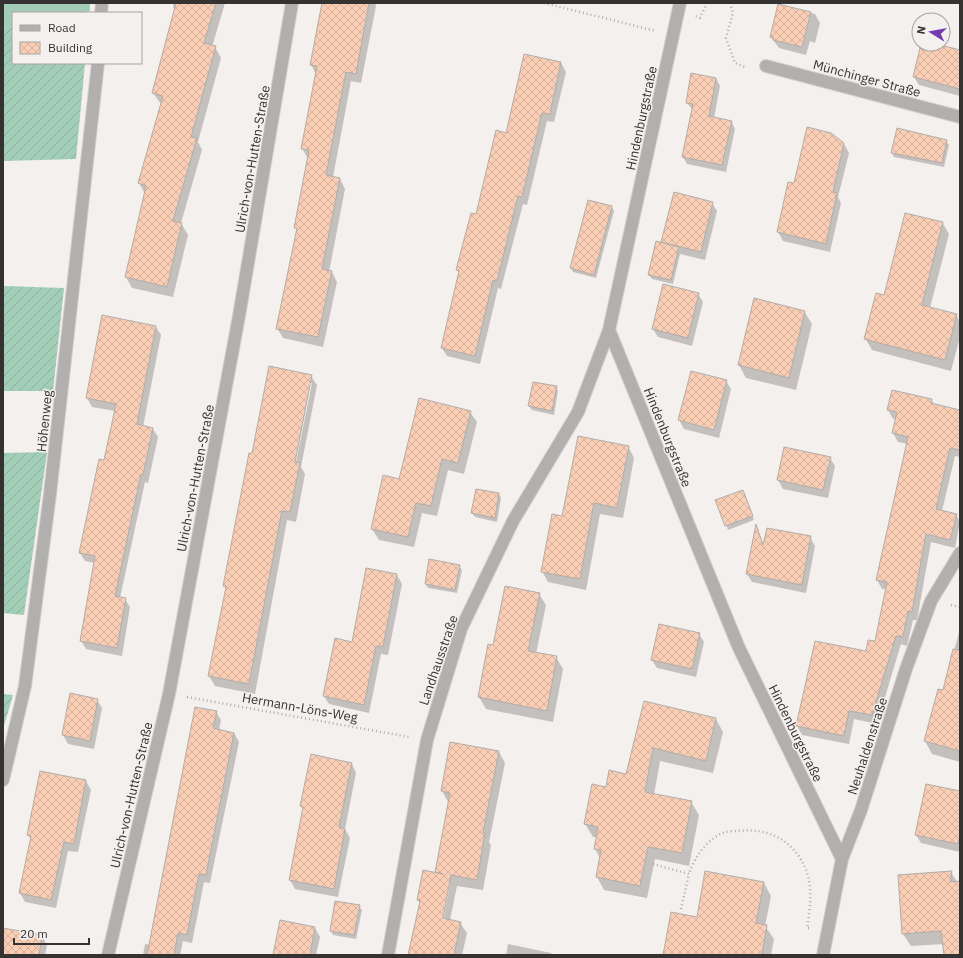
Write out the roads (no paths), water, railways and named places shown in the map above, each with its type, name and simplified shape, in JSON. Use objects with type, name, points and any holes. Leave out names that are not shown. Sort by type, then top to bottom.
[{"type":"street","name":"Ulrich-von-Hutten-Straße","points":[[108,955],[169,694],[239,316],[292,3]]},
{"type":"street","name":"Hindenburgstraße","points":[[680,3],[609,330],[739,648],[842,858]]},
{"type":"street","name":"Höhenweg","points":[[3,780],[27,671],[50,494],[98,64]]},
{"type":"street","name":"Münchinger Straße","points":[[766,66],[960,118]]},
{"type":"street","name":"Landhausstraße","points":[[388,955],[427,740],[462,629],[513,521],[578,412],[609,330]]},
{"type":"street","name":"Neuhaldenstraße","points":[[823,955],[842,858],[861,810],[906,669],[931,601],[960,553]]}]
